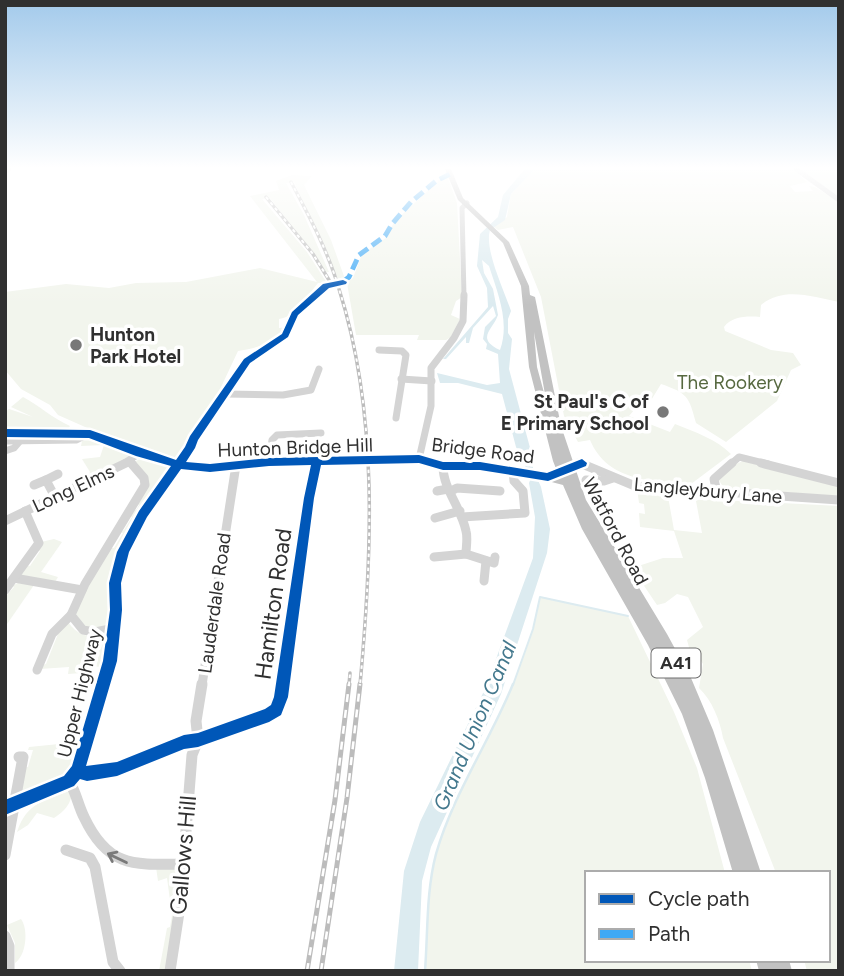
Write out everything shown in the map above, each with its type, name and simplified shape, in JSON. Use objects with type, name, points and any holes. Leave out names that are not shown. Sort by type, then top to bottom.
[{"type":"highway","name":"Watford Road","points":[[475,215],[506,242],[531,295],[543,367],[586,526],[653,641],[688,711],[740,871]]},
{"type":"highway","name":"Watford Road","points":[[525,286],[533,367],[581,501],[663,638],[686,683],[706,730],[752,871]]},
{"type":"highway","points":[[544,476],[568,467]]},
{"type":"street","points":[[419,459],[429,417],[431,368],[454,338],[463,321],[465,274],[462,215]]},
{"type":"street","name":"Upper Highway","points":[[184,864],[122,863],[107,854],[92,834],[73,777],[110,661],[115,628],[115,583],[123,552],[143,514],[190,449],[193,439],[242,367],[252,356],[285,335],[295,314],[326,286],[343,282]]},
{"type":"street","points":[[379,350],[405,354],[396,418]]},
{"type":"street","points":[[225,394],[312,393],[312,382],[320,369]]},
{"type":"street","points":[[401,379],[432,381]]},
{"type":"street","points":[[70,432],[74,424]]},
{"type":"street","name":"Hunton Bridge Hill","points":[[6,436],[70,432],[91,434],[140,453],[191,467],[419,459]]},
{"type":"street","points":[[269,463],[272,440],[276,435],[321,433]]},
{"type":"street","points":[[6,436],[20,441],[76,440],[91,434]]},
{"type":"street","points":[[5,452],[15,448],[20,441]]},
{"type":"street","points":[[190,449],[191,467]]},
{"type":"street","name":"Long Elms","points":[[5,521],[130,461],[140,453]]},
{"type":"street","points":[[718,493],[714,483],[716,475],[739,457],[839,483]]},
{"type":"street","name":"Bridge Road","points":[[419,459],[443,466],[480,466],[544,476]]},
{"type":"street","name":"Upper Highway","points":[[37,663],[52,634],[71,615],[82,590],[145,485],[144,478],[130,461]]},
{"type":"street","name":"Hamilton Road","points":[[73,777],[117,769],[192,740],[269,715],[279,706],[317,462]]},
{"type":"street","name":"Lauderdale Road","points":[[198,740],[196,721],[236,465]]},
{"type":"street","points":[[443,466],[441,478],[461,514],[468,538],[466,554]]},
{"type":"street","name":"Langleybury Lane","points":[[568,467],[598,468],[613,478],[635,486],[839,500]]},
{"type":"street","points":[[435,518],[461,514],[524,513],[523,491],[513,481],[513,471]]},
{"type":"street","points":[[34,485],[58,474]]},
{"type":"street","points":[[586,480],[604,481],[613,478]]},
{"type":"street","points":[[46,480],[55,497]]},
{"type":"street","points":[[438,491],[472,488],[500,491]]},
{"type":"street","points":[[5,590],[39,543],[25,511]]},
{"type":"street","points":[[434,557],[466,554],[492,560],[484,580]]},
{"type":"street","points":[[14,578],[82,590]]},
{"type":"street","name":"Upper Highway","points":[[71,615],[78,627],[88,632],[115,628]]},
{"type":"street","name":"Gallows Hill","points":[[170,971],[184,864],[192,755],[198,740]]},
{"type":"street","points":[[5,855],[10,807],[23,757],[19,757]]},
{"type":"street","points":[[10,807],[73,777]]},
{"type":"street","points":[[66,849],[90,858],[95,867],[113,962],[120,971]]},
{"type":"street","points":[[5,936],[9,946],[9,971]]},
{"type":"green space","points":[[264,215],[275,215],[307,252],[327,283],[318,283],[297,310],[279,319],[279,328],[288,327],[284,333],[273,341],[238,351],[207,417],[179,458],[166,458],[119,442],[58,415],[50,405],[21,389],[5,370],[5,292],[66,284],[109,288],[136,283],[186,282],[260,268],[317,282]]},
{"type":"green space","points":[[283,215],[304,215],[329,272],[326,272]]},
{"type":"green space","points":[[309,215],[319,215],[331,240],[345,279],[339,281]]},
{"type":"green space","points":[[402,215],[458,215],[462,297],[456,301],[451,315],[460,319],[451,337],[446,340],[417,340],[419,335],[356,335],[347,283],[353,278],[362,254],[386,238],[394,222]]},
{"type":"green space","name":"The Rookery","points":[[507,215],[839,215],[839,302],[789,294],[770,299],[761,305],[760,317],[745,317],[727,323],[725,331],[771,350],[793,353],[801,365],[791,370],[777,401],[726,442],[696,423],[689,401],[682,393],[661,384],[650,402],[641,402],[629,416],[670,432],[675,424],[712,440],[731,454],[691,484],[633,477],[608,464],[590,440],[578,442],[564,416],[541,297],[513,227],[498,230],[494,227]]},
{"type":"green space","points":[[23,397],[70,426],[67,430],[5,429],[5,412],[9,409],[33,417],[11,407]]},
{"type":"green space","points":[[89,437],[113,444],[133,456],[86,479],[90,472],[82,459],[100,457],[104,445],[81,446],[82,441],[77,441]]},
{"type":"green space","points":[[142,458],[172,468],[130,531],[112,622],[105,628],[86,629],[74,611],[109,548],[114,548],[123,533],[119,532],[124,530],[132,517],[129,516],[139,505],[136,504],[145,490],[134,462]]},
{"type":"green space","points":[[743,461],[839,486],[839,496],[724,488],[718,479],[731,466]]},
{"type":"green space","points":[[637,488],[667,491],[674,530],[702,533],[696,501],[700,499],[839,506],[839,971],[807,971],[805,962],[830,962],[830,871],[775,871],[715,711],[699,688],[703,664],[697,655],[690,651],[687,640],[703,627],[688,597],[677,594],[665,603],[657,605],[632,568],[663,558],[683,558],[674,531],[640,527],[639,513],[645,514],[644,504],[639,503]]},
{"type":"green space","points":[[54,539],[62,542],[41,572],[58,577],[55,582],[21,577],[20,573],[26,565],[30,566],[40,551],[37,550],[41,542]]},
{"type":"green space","points":[[18,583],[34,585],[5,627],[5,597],[14,587],[12,586]]},
{"type":"green space","points":[[540,597],[628,616],[674,712],[697,768],[724,871],[585,871],[585,962],[750,962],[752,971],[425,971],[430,889],[441,839],[510,691],[533,629]]},
{"type":"green space","points":[[68,622],[82,634],[111,636],[103,667],[84,666],[82,673],[68,674],[69,667],[40,669],[46,664],[58,634]]},
{"type":"green space","points":[[82,739],[80,755],[75,756],[74,761],[78,761],[64,780],[24,798],[23,792],[17,793],[22,768],[28,767],[33,750],[28,750],[29,747],[79,742]]},
{"type":"green space","points":[[72,790],[69,803],[58,815],[54,818],[37,813],[28,825],[17,832],[31,808]]},
{"type":"green space","points":[[156,867],[176,868],[180,872],[166,971],[159,971],[172,915],[167,878],[158,881]]},
{"type":"green space","points":[[21,919],[25,930],[25,943],[22,955],[15,963],[15,943],[7,925]]},
{"type":"water","name":"Grand Union Canal","points":[[499,215],[506,215],[505,220],[490,230],[490,248],[511,311],[508,319],[508,333],[512,339],[509,369],[550,529],[547,553],[501,694],[431,847],[422,881],[418,971],[394,971],[404,871],[420,822],[485,689],[533,558],[535,517],[529,483],[531,478],[516,447],[502,394],[458,383],[440,383],[437,373],[487,385],[500,383],[498,354],[486,349],[487,344],[483,339],[485,327],[496,316],[493,306],[473,328],[469,343],[466,343],[466,337],[443,359],[488,307],[487,288],[477,266],[480,234]],"holes":[[[482,260],[489,266],[499,298],[504,329],[500,350],[488,342],[487,338],[498,315],[493,289],[484,273]]]},
{"type":"waterway","name":"Grand Union Canal","points":[[513,685],[533,629],[540,597],[628,616]]},
{"type":"waterway","name":"Grand Union Canal","points":[[425,971],[429,897],[436,854],[452,810],[513,684]]},
{"type":"railway","points":[[280,215],[313,254],[329,280]]},
{"type":"railway","points":[[308,215],[335,275],[352,337],[361,386],[369,486],[369,536],[360,685]]},
{"type":"railway","points":[[349,685],[350,673]]},
{"type":"railway","points":[[307,971],[335,800],[349,684]]},
{"type":"railway","points":[[321,971],[347,798],[360,684]]},
{"type":"marked path","points":[[343,282],[349,277],[359,255],[385,236],[400,215]]},
{"type":"cycle path","points":[[5,808],[69,781],[78,770],[110,661],[116,610],[115,583],[123,552],[143,514],[247,361],[285,335],[295,314],[326,286],[343,282]]},
{"type":"cycle path","points":[[5,433],[90,434],[179,465],[210,468],[269,462],[419,459],[443,466],[480,466],[548,477],[582,463]]},
{"type":"cycle path","points":[[78,770],[87,774],[117,769],[184,742],[198,740],[269,715],[276,710],[281,697],[309,498],[317,462]]},
{"type":"place","name":"Hunton Park Hotel","points":[[76,345]]},
{"type":"place","name":"St Paul's C of E Primary School","points":[[663,412]]}]
